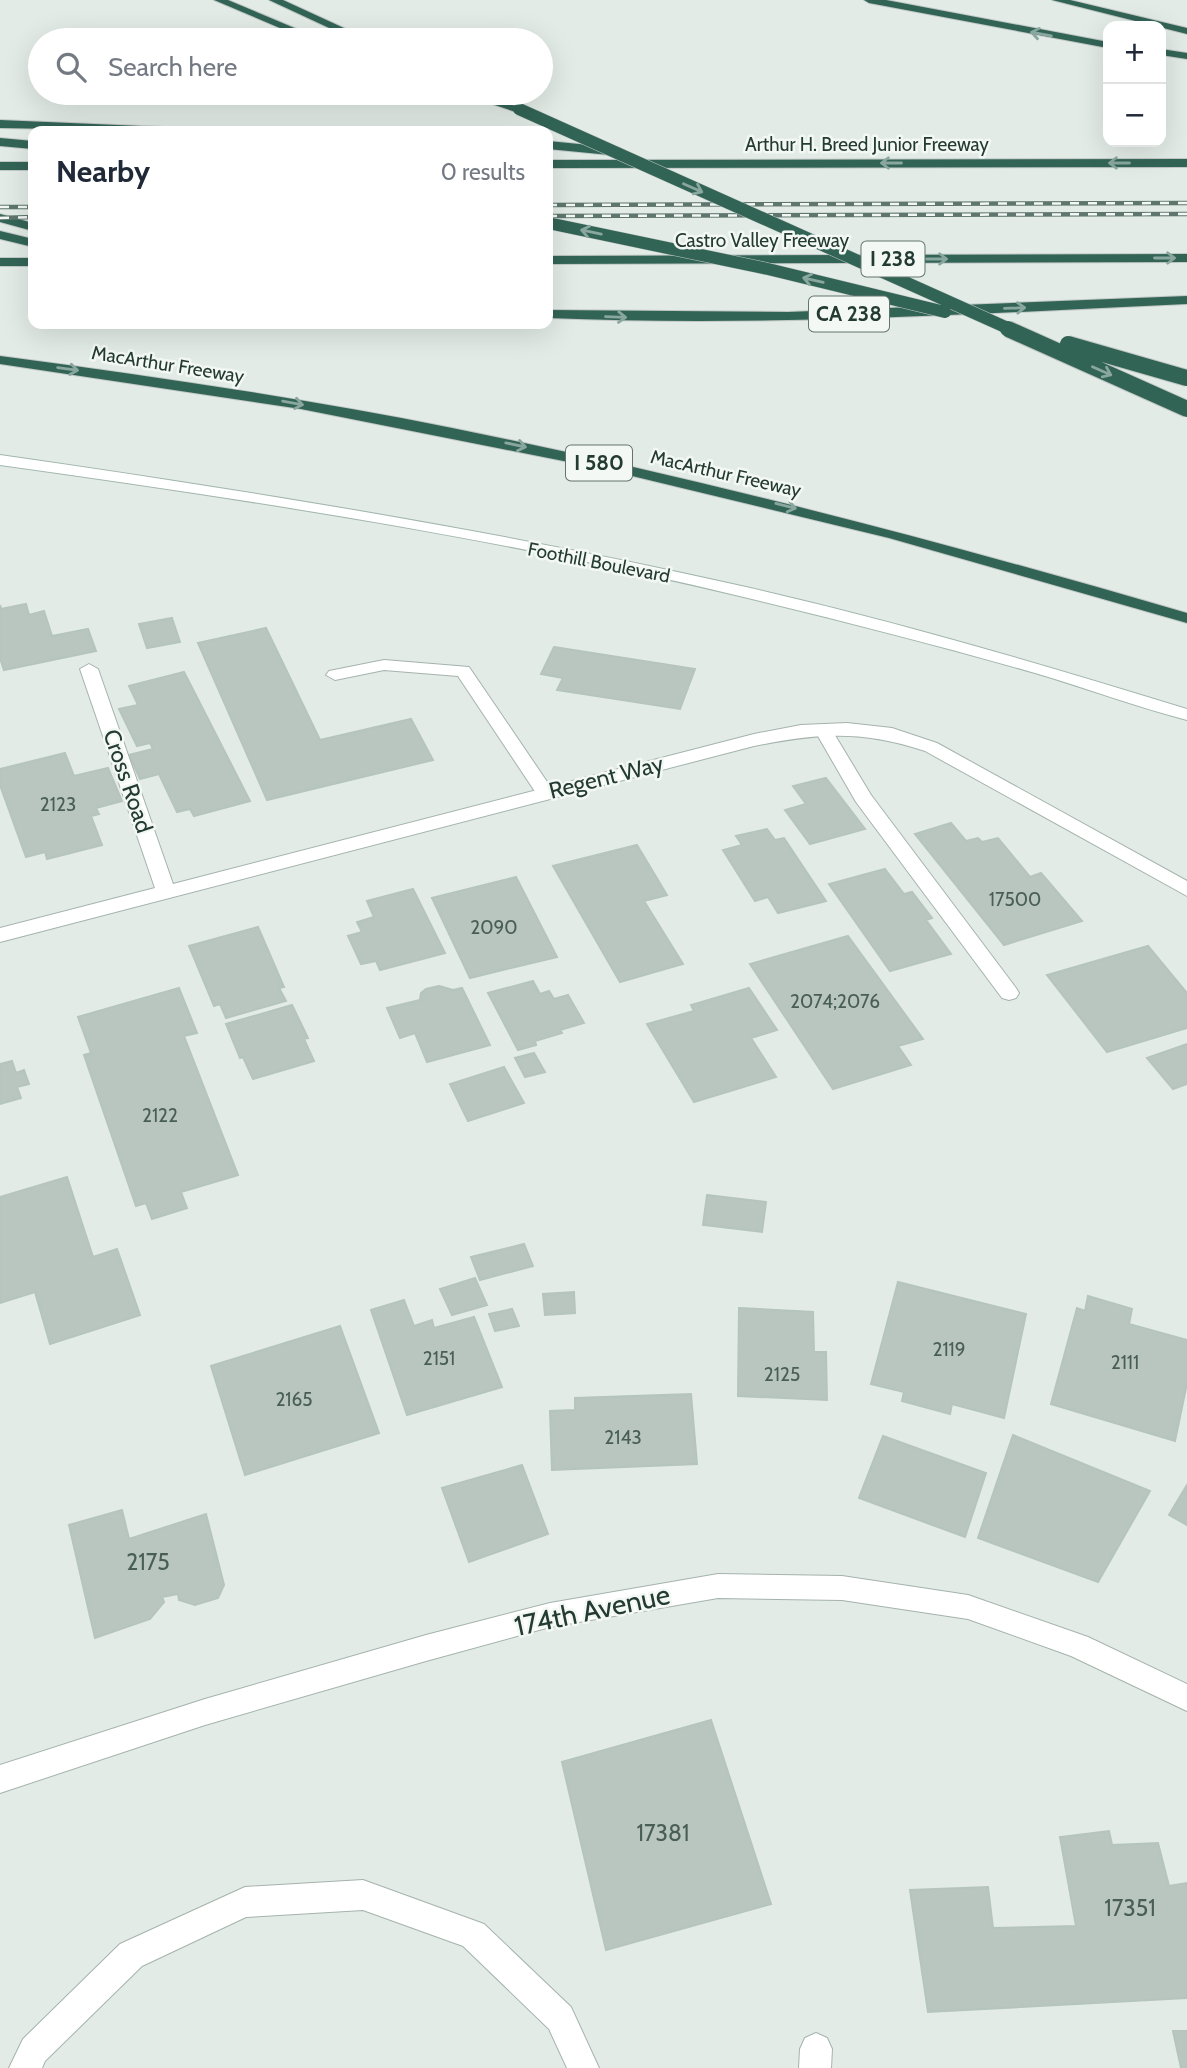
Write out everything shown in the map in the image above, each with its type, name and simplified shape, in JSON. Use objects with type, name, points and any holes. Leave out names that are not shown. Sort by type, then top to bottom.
[{"type":"highway","points":[[219,0],[288,28]]},
{"type":"highway","points":[[274,0],[337,28]]},
{"type":"highway","points":[[869,0],[1103,44]]},
{"type":"highway","points":[[1057,0],[1187,31]]},
{"type":"highway","points":[[1166,53],[1187,56]]},
{"type":"highway","points":[[505,105],[519,109]]},
{"type":"highway","points":[[510,105],[1187,409]]},
{"type":"highway","points":[[0,124],[47,126]]},
{"type":"highway","points":[[0,142],[28,145]]},
{"type":"highway","points":[[553,145],[737,163]]},
{"type":"highway","name":"Arthur H. Breed Junior Freeway","points":[[553,164],[1187,163]]},
{"type":"highway","points":[[0,166],[28,166]]},
{"type":"highway","points":[[0,218],[28,226]]},
{"type":"highway","points":[[553,224],[905,302],[1187,378]]},
{"type":"highway","points":[[0,235],[28,242]]},
{"type":"highway","name":"Castro Valley Freeway","points":[[553,260],[1187,258]]},
{"type":"highway","points":[[0,262],[28,262]]},
{"type":"highway","name":"CA 238","points":[[553,314],[658,318],[763,317],[1187,300]]},
{"type":"highway","name":"MacArthur Freeway","points":[[0,360],[171,383],[319,408],[590,461],[892,534],[1187,618]]},
{"type":"street","name":"Foothill Boulevard","points":[[0,460],[318,508],[667,575],[949,644],[1187,715]]},
{"type":"street","points":[[335,675],[384,665],[463,671],[545,792]]},
{"type":"street","name":"Cross Road","points":[[89,669],[166,893]]},
{"type":"street","name":"Regent Way","points":[[0,935],[545,792],[754,740],[801,731],[847,730],[892,734],[930,747],[1187,888]]},
{"type":"street","points":[[824,731],[863,798],[1009,993]]},
{"type":"street","name":"174th Avenue","points":[[0,1779],[205,1712],[550,1615],[718,1586],[842,1588],[968,1607],[1078,1646],[1187,1698]]},
{"type":"street","points":[[25,2068],[34,2050],[131,1955],[245,1902],[363,1895],[473,1936],[561,2018],[583,2068]]},
{"type":"building","points":[[26,604],[29,615],[44,611],[52,636],[88,629],[96,651],[4,670],[0,658],[0,605],[1,609]]},
{"type":"building","points":[[172,618],[180,642],[147,648],[139,624]]},
{"type":"building","points":[[266,628],[320,740],[411,719],[433,760],[267,800],[198,643]]},
{"type":"building","points":[[554,647],[695,669],[680,709],[557,690],[563,678],[541,674]]},
{"type":"building","points":[[184,672],[250,801],[194,816],[190,809],[177,812],[159,774],[140,779],[129,755],[153,749],[150,743],[137,746],[119,709],[138,705],[129,686]]},
{"type":"building","points":[[65,753],[74,776],[108,768],[122,801],[96,808],[99,814],[91,816],[102,845],[47,859],[45,852],[26,857],[0,785],[0,769]]},
{"type":"building","points":[[826,778],[865,829],[810,844],[785,810],[806,804],[793,786]]},
{"type":"building","points":[[951,823],[966,841],[978,838],[982,842],[998,838],[1030,877],[1041,873],[1082,921],[1004,945],[915,834]]},
{"type":"building","points":[[767,829],[775,840],[784,838],[826,901],[778,913],[768,897],[755,901],[723,850],[742,845],[736,836]]},
{"type":"building","points":[[637,845],[667,895],[644,901],[683,964],[620,982],[553,866]]},
{"type":"building","points":[[885,869],[904,894],[912,892],[932,918],[926,920],[951,954],[890,971],[829,884]]},
{"type":"building","points":[[516,877],[557,957],[470,978],[432,898]]},
{"type":"building","points":[[413,889],[445,953],[380,970],[376,961],[361,964],[348,936],[362,932],[357,922],[374,917],[367,901]]},
{"type":"building","points":[[258,927],[284,987],[279,988],[286,1001],[226,1018],[220,1004],[214,1006],[189,946]]},
{"type":"building","points":[[848,936],[923,1039],[898,1046],[911,1065],[833,1089],[750,964]]},
{"type":"building","points":[[1148,946],[1187,993],[1187,1028],[1107,1052],[1047,975]]},
{"type":"building","points":[[533,981],[540,994],[549,991],[554,999],[568,995],[584,1023],[560,1030],[562,1033],[535,1041],[536,1045],[518,1050],[488,993]]},
{"type":"building","points":[[439,986],[453,990],[462,988],[490,1045],[427,1062],[415,1033],[400,1038],[387,1008],[420,1000],[421,993],[426,989]]},
{"type":"building","points":[[179,988],[197,1033],[184,1036],[238,1175],[181,1192],[187,1208],[152,1219],[146,1203],[136,1206],[84,1055],[91,1053],[78,1017]]},
{"type":"building","points":[[749,988],[777,1030],[751,1038],[776,1077],[694,1102],[647,1024],[694,1011],[691,1005]]},
{"type":"building","points":[[292,1005],[308,1038],[304,1039],[314,1061],[253,1079],[243,1057],[240,1058],[226,1024]]},
{"type":"building","points":[[1187,1044],[1187,1084],[1173,1089],[1147,1058]]},
{"type":"building","points":[[534,1053],[545,1072],[525,1077],[515,1058]]},
{"type":"building","points":[[12,1061],[16,1073],[24,1070],[29,1084],[17,1087],[21,1098],[0,1104],[0,1064]]},
{"type":"building","points":[[504,1067],[524,1103],[468,1121],[450,1084]]},
{"type":"building","points":[[67,1177],[93,1257],[117,1249],[140,1315],[50,1344],[35,1292],[0,1303],[0,1197]]},
{"type":"building","points":[[707,1195],[766,1202],[762,1232],[703,1225]]},
{"type":"building","points":[[524,1244],[533,1266],[480,1280],[471,1257]]},
{"type":"building","points":[[475,1278],[487,1305],[452,1315],[440,1289]]},
{"type":"building","points":[[898,1282],[1026,1314],[1004,1418],[952,1404],[950,1414],[902,1401],[904,1392],[871,1384]]},
{"type":"building","points":[[574,1292],[575,1313],[545,1315],[543,1294]]},
{"type":"building","points":[[1088,1296],[1132,1309],[1129,1324],[1187,1340],[1187,1383],[1175,1441],[1051,1404],[1077,1308],[1085,1311]]},
{"type":"building","points":[[404,1300],[414,1326],[432,1320],[434,1328],[474,1317],[502,1387],[407,1415],[371,1310]]},
{"type":"building","points":[[739,1308],[813,1312],[814,1352],[826,1352],[827,1400],[738,1396]]},
{"type":"building","points":[[512,1309],[519,1326],[495,1331],[489,1314]]},
{"type":"building","points":[[340,1326],[379,1433],[245,1475],[211,1366]]},
{"type":"building","points":[[691,1394],[697,1464],[552,1470],[550,1411],[575,1410],[575,1398]]},
{"type":"building","points":[[1013,1435],[1150,1491],[1098,1582],[978,1538]]},
{"type":"building","points":[[883,1436],[986,1473],[965,1537],[859,1498]]},
{"type":"building","points":[[522,1465],[548,1534],[469,1562],[442,1488]]},
{"type":"building","points":[[1187,1485],[1187,1525],[1169,1515]]},
{"type":"building","points":[[122,1510],[129,1539],[206,1514],[224,1585],[218,1598],[195,1605],[179,1600],[178,1594],[162,1597],[164,1602],[150,1619],[95,1638],[69,1525]]},
{"type":"building","points":[[711,1720],[771,1904],[606,1950],[562,1762]]},
{"type":"building","points":[[1109,1831],[1112,1845],[1158,1843],[1169,1886],[1187,1883],[1187,1998],[928,2012],[910,1890],[988,1887],[993,1928],[1076,1926],[1060,1837]]},
{"type":"building","points":[[1173,2031],[1187,2031],[1187,2068],[1181,2068]]},
{"type":"railway","points":[[553,205],[1187,203]]},
{"type":"railway","points":[[0,207],[28,207]]},
{"type":"railway","points":[[553,216],[1187,214]]},
{"type":"railway","points":[[0,218],[28,217]]}]
